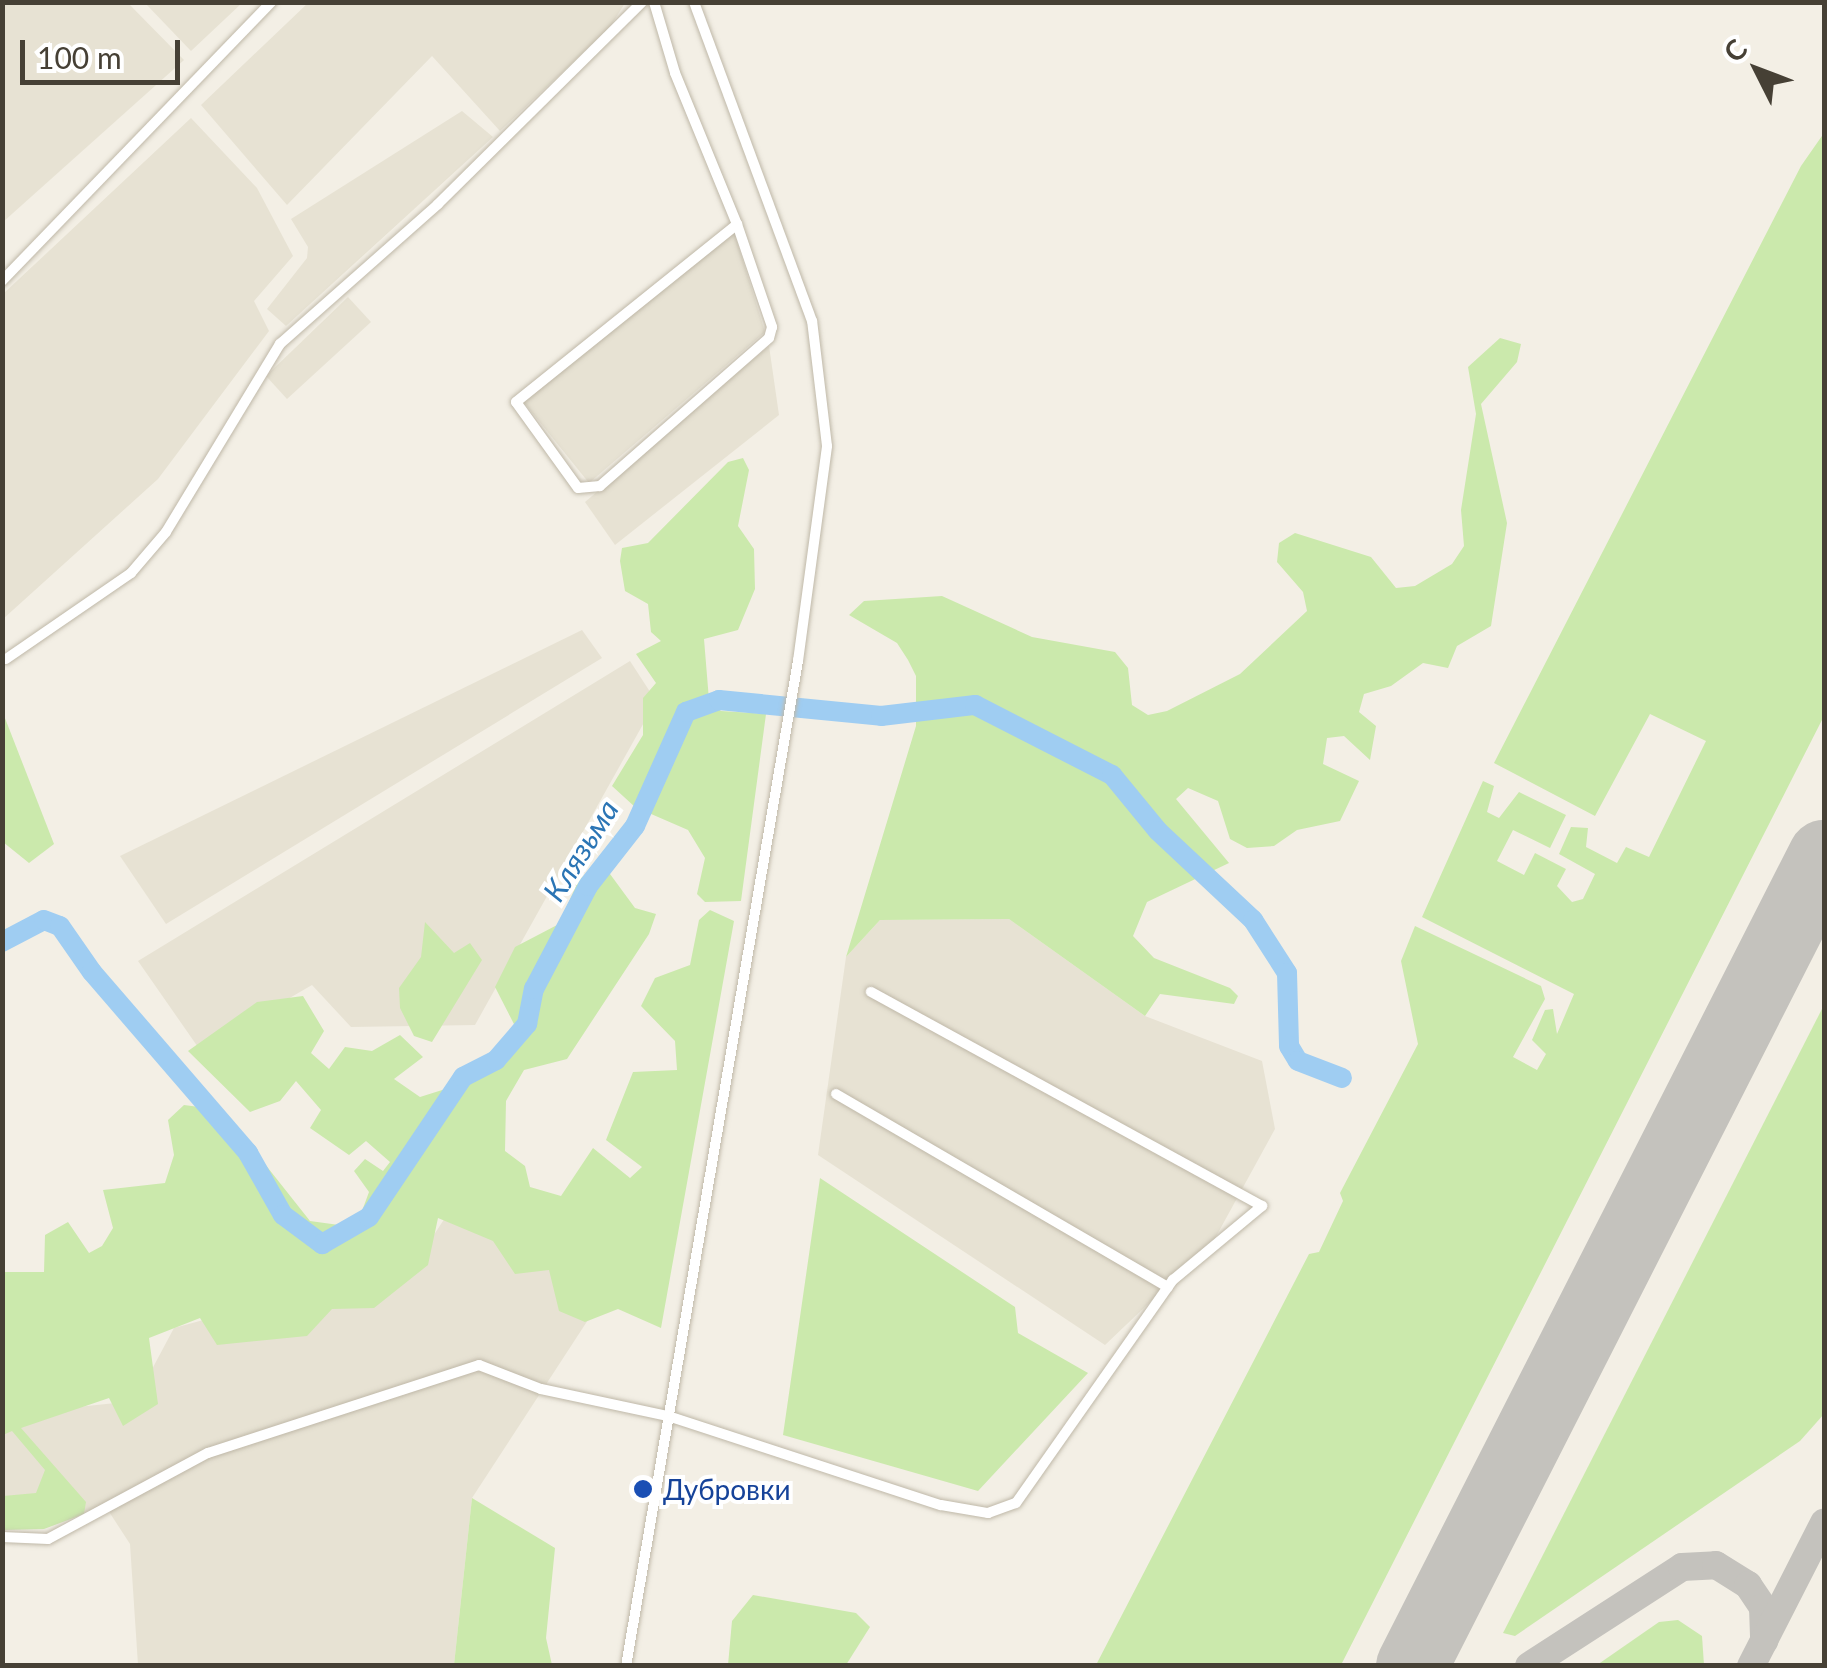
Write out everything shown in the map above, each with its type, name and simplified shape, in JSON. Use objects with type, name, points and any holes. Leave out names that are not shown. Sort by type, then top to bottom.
[{"type":"street","points":[[2,281],[271,2]]},
{"type":"street","points":[[6,659],[131,573],[166,532],[280,344],[438,204],[642,2]]},
{"type":"street","points":[[654,2],[738,224],[772,327],[769,338],[600,486],[578,488],[518,410],[520,395],[738,224]]},
{"type":"street","points":[[626,1666],[824,494],[826,399],[794,264],[694,2]]},
{"type":"street","points":[[2,1538],[48,1539],[208,1453],[480,1365],[541,1390],[668,1416],[941,1505],[988,1513],[1016,1503],[1168,1287],[1262,1206],[870,992]]},
{"type":"street","points":[[836,1094],[1168,1287]]},
{"type":"shaded area","points":[[3,2],[128,3],[184,60],[3,222]]},
{"type":"shaded area","points":[[308,2],[625,3],[610,27],[500,131],[432,56],[287,205],[201,105]]},
{"type":"shaded area","points":[[145,3],[242,3],[191,51]]},
{"type":"shaded area","points":[[462,111],[493,137],[286,326],[267,309],[307,258],[308,247],[291,219]]},
{"type":"shaded area","points":[[191,118],[257,188],[293,256],[254,301],[269,331],[158,479],[3,619],[3,294]]},
{"type":"shaded area","points":[[734,232],[765,332],[589,483],[522,400]]},
{"type":"shaded area","points":[[348,297],[371,322],[287,399],[266,376]]},
{"type":"shaded area","points":[[769,346],[779,415],[615,545],[585,502]]},
{"type":"shaded area","points":[[582,630],[602,658],[166,924],[120,856]]},
{"type":"shaded area","points":[[630,661],[656,701],[475,1025],[351,1027],[312,985],[200,1050],[138,961]]},
{"type":"shaded area","points":[[1009,919],[1145,1016],[1262,1061],[1275,1129],[1213,1242],[1105,1345],[818,1155],[846,957],[880,920]]},
{"type":"shaded area","points":[[470,1180],[614,1280],[472,1498],[454,1665],[138,1665],[130,1544],[104,1504],[88,1514],[3,1523],[2,1433],[58,1409],[135,1401],[174,1328],[416,1262]]},
{"type":"green space","points":[[1824,133],[1824,716],[1341,1665],[1096,1665],[1309,1254],[1319,1252],[1343,1201],[1340,1193],[1418,1044],[1401,961],[1415,926],[1541,986],[1545,999],[1513,1057],[1537,1070],[1546,1054],[1532,1040],[1545,1010],[1553,1009],[1557,1034],[1574,994],[1422,917],[1483,781],[1494,786],[1487,812],[1499,818],[1519,792],[1566,815],[1550,848],[1513,830],[1497,861],[1524,875],[1535,853],[1566,869],[1557,886],[1572,902],[1583,899],[1595,874],[1559,854],[1571,827],[1588,828],[1586,847],[1617,863],[1626,847],[1649,857],[1706,741],[1650,714],[1595,816],[1494,763],[1801,166]]},
{"type":"green space","points":[[1500,338],[1521,344],[1517,362],[1481,404],[1507,523],[1491,626],[1457,646],[1448,668],[1423,663],[1391,686],[1364,694],[1359,712],[1376,726],[1370,760],[1344,736],[1327,738],[1323,764],[1359,781],[1340,821],[1297,830],[1274,846],[1247,848],[1230,839],[1218,801],[1188,788],[1176,799],[1229,863],[1147,902],[1133,936],[1154,958],[1230,988],[1238,996],[1234,1004],[1160,994],[1145,1016],[1009,919],[880,920],[846,957],[916,726],[916,676],[908,660],[897,643],[849,615],[864,601],[942,596],[1032,637],[1115,652],[1128,668],[1132,705],[1148,715],[1167,711],[1240,674],[1307,611],[1303,592],[1277,562],[1279,543],[1295,533],[1371,557],[1396,588],[1415,586],[1452,564],[1464,546],[1461,510],[1476,414],[1468,367]]},
{"type":"green space","points":[[743,458],[749,470],[738,526],[754,549],[755,589],[738,630],[704,639],[709,700],[721,711],[766,714],[741,901],[705,902],[697,894],[705,858],[688,830],[635,807],[612,786],[643,735],[643,698],[656,683],[636,654],[661,641],[651,632],[648,604],[625,591],[620,561],[622,548],[648,543],[728,462]]},
{"type":"green space","points":[[3,713],[54,844],[29,863],[3,842]]},
{"type":"green space","points":[[610,874],[635,908],[656,914],[649,934],[567,1059],[524,1070],[506,1101],[505,1151],[525,1166],[530,1187],[561,1196],[593,1148],[630,1178],[642,1167],[606,1140],[633,1072],[677,1070],[675,1041],[641,1006],[655,978],[690,965],[699,920],[710,910],[734,921],[661,1328],[618,1309],[585,1322],[559,1311],[549,1270],[515,1274],[493,1241],[438,1218],[428,1265],[374,1308],[332,1309],[307,1336],[217,1345],[200,1318],[149,1338],[158,1404],[123,1426],[109,1398],[21,1428],[86,1502],[84,1514],[44,1529],[3,1530],[3,1496],[36,1493],[45,1470],[12,1431],[3,1435],[3,1272],[44,1272],[45,1235],[68,1222],[89,1253],[102,1246],[113,1228],[103,1190],[165,1183],[174,1155],[168,1120],[184,1105],[222,1110],[310,1221],[339,1225],[362,1211],[369,1192],[354,1171],[365,1159],[383,1171],[390,1162],[366,1141],[349,1155],[310,1128],[321,1110],[296,1081],[280,1101],[250,1112],[188,1051],[257,1002],[303,996],[324,1031],[311,1053],[329,1069],[345,1047],[372,1051],[400,1035],[423,1057],[394,1079],[420,1097],[477,1079],[516,1028],[495,987],[515,947],[559,924],[580,877]]},
{"type":"green space","points":[[425,922],[454,953],[470,943],[482,960],[432,1042],[414,1036],[400,1008],[399,988],[421,957]]},
{"type":"green space","points":[[1824,1005],[1824,1414],[1800,1441],[1515,1636],[1503,1633]]},
{"type":"green space","points":[[820,1178],[1015,1307],[1018,1333],[1088,1373],[978,1491],[783,1435]]},
{"type":"green space","points":[[472,1498],[555,1548],[546,1638],[552,1665],[454,1665]]},
{"type":"green space","points":[[753,1595],[856,1613],[870,1627],[846,1665],[728,1665],[732,1621]]},
{"type":"green space","points":[[1678,1620],[1702,1636],[1704,1665],[1597,1665],[1659,1622]]},
{"type":"waterway","name":"Клязьма","points":[[2,942],[44,920],[60,926],[92,972],[248,1153],[283,1215],[322,1244],[369,1217],[463,1077],[496,1060],[527,1024],[534,989],[588,886],[635,826],[686,712],[719,700],[881,716],[975,705],[1112,775],[1158,831],[1253,920],[1287,973],[1289,1046],[1298,1061],[1342,1078]]},
{"type":"taxiway","points":[[1751,1666],[1824,1523]]},
{"type":"taxiway","points":[[1529,1666],[1682,1567],[1716,1565],[1748,1585],[1763,1607],[1764,1641]]},
{"type":"runway","points":[[1412,1666],[1824,856]]},
{"type":"place","name":"Дубровки","points":[[643,1489]]}]
